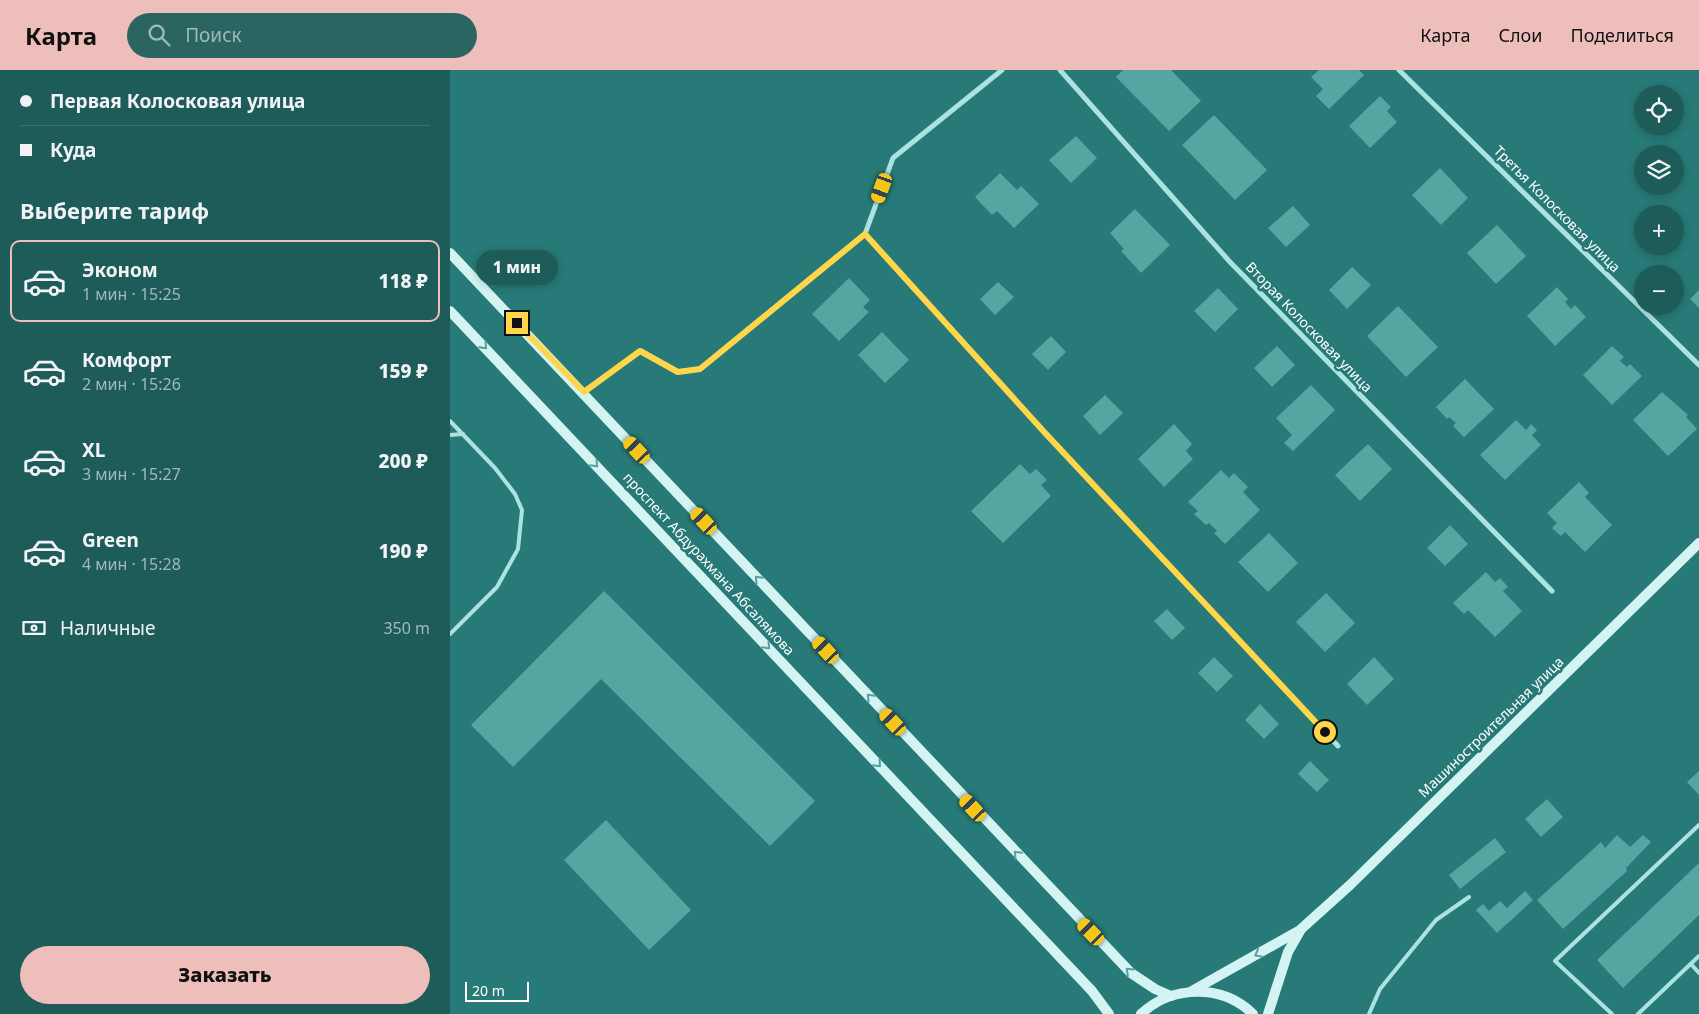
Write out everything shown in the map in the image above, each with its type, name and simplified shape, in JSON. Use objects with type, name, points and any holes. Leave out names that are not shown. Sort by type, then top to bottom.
[{"type":"street","points":[[584,392],[640,351],[678,372],[700,369],[865,234],[893,158],[1002,70]]},
{"type":"street","name":"Вторая Колосковая улица","points":[[1060,70],[1230,262],[1552,591]]},
{"type":"street","name":"Третья Колосковая улица","points":[[1399,70],[1699,365]]},
{"type":"street","points":[[865,234],[1046,434],[1338,746]]},
{"type":"street","name":"проспект Абдурахмана Абсалямова","points":[[450,253],[584,392],[1130,973],[1155,990],[1171,996]]},
{"type":"street","name":"проспект Абдурахмана Абсалямова","points":[[450,311],[1092,990],[1109,1014]]},
{"type":"street","name":"Машиностроительная улица","points":[[1190,992],[1300,930],[1350,885],[1699,543]]},
{"type":"street","name":"Машиностроительная улица","points":[[1268,1014],[1288,952],[1300,930]]},
{"type":"street","points":[[1141,1014],[1150,1006],[1171,996],[1190,992],[1210,992],[1229,997],[1253,1014]]},
{"type":"lane","points":[[450,421],[516,494],[522,510],[518,549],[497,587],[450,634]]},
{"type":"lane","points":[[450,435],[463,434]]},
{"type":"lane","points":[[1612,1014],[1555,961],[1699,824]]},
{"type":"lane","points":[[1369,1014],[1380,989],[1436,920],[1469,897]]},
{"type":"lane","points":[[1638,1014],[1699,956]]},
{"type":"lane","points":[[1691,964],[1699,973]]},
{"type":"building","points":[[1123,70],[1171,70],[1201,101],[1169,131],[1116,77]]},
{"type":"building","points":[[1319,70],[1359,70],[1364,75],[1329,109],[1316,96],[1323,89],[1311,77]]},
{"type":"building","points":[[1380,96],[1391,107],[1387,111],[1397,122],[1370,148],[1349,126]]},
{"type":"building","points":[[1214,115],[1267,170],[1235,200],[1182,145]]},
{"type":"building","points":[[1076,136],[1097,158],[1071,183],[1049,160]]},
{"type":"building","points":[[1440,168],[1468,198],[1441,225],[1412,195]]},
{"type":"building","points":[[1000,173],[1017,190],[1021,186],[1039,204],[1014,228],[997,211],[992,215],[975,197]]},
{"type":"building","points":[[1293,206],[1310,225],[1286,247],[1268,228]]},
{"type":"building","points":[[1135,209],[1170,245],[1141,273],[1121,251],[1124,249],[1110,233]]},
{"type":"building","points":[[1497,225],[1526,256],[1496,284],[1467,253]]},
{"type":"building","points":[[1352,267],[1371,285],[1347,309],[1329,290]]},
{"type":"building","points":[[849,278],[870,300],[863,307],[869,312],[839,341],[812,314]]},
{"type":"building","points":[[998,282],[1014,297],[995,315],[980,299]]},
{"type":"building","points":[[1557,287],[1568,299],[1565,302],[1571,309],[1575,305],[1586,317],[1555,346],[1527,316]]},
{"type":"building","points":[[1218,288],[1238,309],[1215,332],[1194,311]]},
{"type":"building","points":[[1699,290],[1699,308],[1690,299]]},
{"type":"building","points":[[1398,306],[1438,347],[1406,377],[1367,336]]},
{"type":"building","points":[[882,332],[909,360],[885,383],[858,355]]},
{"type":"building","points":[[1051,336],[1066,352],[1048,370],[1032,354]]},
{"type":"building","points":[[1277,346],[1295,365],[1272,387],[1254,368]]},
{"type":"building","points":[[1612,346],[1624,357],[1620,361],[1627,367],[1630,364],[1642,376],[1612,405],[1583,375]]},
{"type":"building","points":[[1465,379],[1494,409],[1464,437],[1453,426],[1456,423],[1449,417],[1447,419],[1436,407]]},
{"type":"building","points":[[1311,385],[1335,410],[1293,451],[1284,443],[1292,435],[1276,418]]},
{"type":"building","points":[[1662,392],[1688,415],[1686,417],[1697,429],[1668,456],[1633,420]]},
{"type":"building","points":[[1105,395],[1123,413],[1100,435],[1083,416]]},
{"type":"building","points":[[1516,420],[1526,430],[1531,424],[1537,430],[1532,435],[1541,445],[1505,480],[1480,455]]},
{"type":"building","points":[[1174,424],[1192,444],[1186,451],[1193,459],[1164,487],[1138,459]]},
{"type":"building","points":[[1368,444],[1392,469],[1360,501],[1335,475]]},
{"type":"building","points":[[1020,464],[1030,474],[1036,469],[1047,480],[1041,485],[1051,496],[1003,543],[971,511]]},
{"type":"building","points":[[1221,470],[1229,478],[1234,473],[1248,487],[1243,492],[1260,510],[1225,544],[1214,533],[1217,531],[1209,523],[1206,525],[1194,514],[1198,511],[1188,502]]},
{"type":"building","points":[[1579,482],[1589,493],[1585,497],[1612,525],[1585,552],[1565,532],[1561,536],[1552,528],[1557,523],[1547,513]]},
{"type":"building","points":[[1450,525],[1468,544],[1445,566],[1427,548]]},
{"type":"building","points":[[1269,533],[1298,563],[1268,592],[1238,562]]},
{"type":"building","points":[[1486,572],[1495,582],[1500,578],[1508,587],[1503,591],[1522,611],[1495,637],[1468,610],[1464,614],[1453,603]]},
{"type":"building","points":[[604,591],[815,801],[770,846],[601,679],[513,767],[471,725]]},
{"type":"building","points":[[1326,593],[1355,623],[1325,652],[1296,622]]},
{"type":"building","points":[[1167,609],[1185,628],[1172,640],[1154,621]]},
{"type":"building","points":[[1214,657],[1233,676],[1217,692],[1198,673]]},
{"type":"building","points":[[1374,657],[1394,679],[1367,705],[1347,684]]},
{"type":"building","points":[[1260,704],[1279,724],[1264,739],[1245,720]]},
{"type":"building","points":[[1310,761],[1329,780],[1317,792],[1298,774]]},
{"type":"building","points":[[1699,771],[1699,795],[1687,782]]},
{"type":"building","points":[[1547,799],[1563,817],[1541,837],[1525,819]]},
{"type":"building","points":[[606,820],[691,910],[649,950],[564,860]]},
{"type":"building","points":[[1617,835],[1630,847],[1643,835],[1651,842],[1626,868],[1627,871],[1563,929],[1537,900],[1601,842],[1605,848]]},
{"type":"building","points":[[1495,838],[1506,852],[1460,889],[1449,875]]},
{"type":"building","points":[[1699,863],[1699,915],[1623,988],[1597,960]]},
{"type":"building","points":[[1525,891],[1533,900],[1497,933],[1476,910],[1483,904],[1489,911],[1500,901],[1507,908]]},
{"type":"route","points":[[517,323],[584,392],[640,351],[678,372],[700,369],[865,234],[1046,434],[1325,732]]}]
